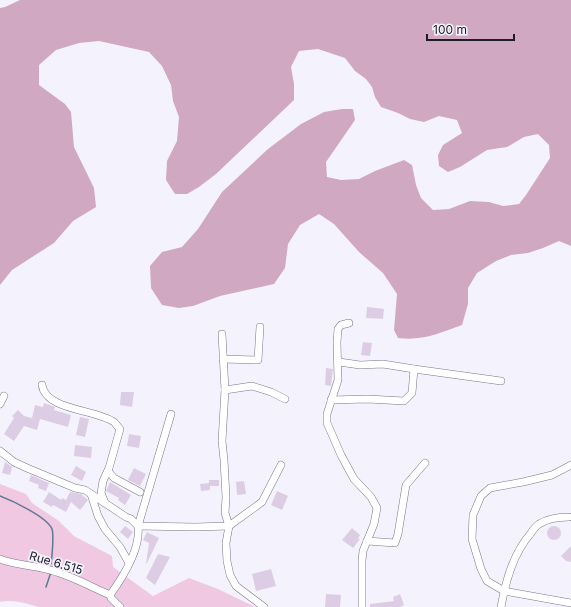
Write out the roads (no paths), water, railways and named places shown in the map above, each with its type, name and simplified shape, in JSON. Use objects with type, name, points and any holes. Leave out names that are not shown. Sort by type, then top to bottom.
[{"type":"street","points":[[350,323],[341,325],[338,329],[338,380],[331,400],[327,419],[340,455],[354,479],[371,498],[377,508],[374,524],[363,551],[362,607]]},
{"type":"street","points":[[223,359],[258,360],[260,328]]},
{"type":"street","points":[[222,334],[225,390],[222,441],[226,497],[225,513],[229,526],[226,543],[227,561],[230,575],[236,586],[264,607]]},
{"type":"street","points":[[338,362],[360,365],[383,364],[501,381]]},
{"type":"street","points":[[331,400],[368,399],[404,401],[412,393],[414,369]]},
{"type":"street","points":[[42,385],[42,390],[47,397],[63,405],[107,419],[120,429],[108,471],[103,481],[101,493],[105,503]]},
{"type":"street","points":[[225,390],[252,386],[271,392],[285,399]]},
{"type":"street","points":[[0,404],[4,396]]},
{"type":"street","points":[[110,595],[121,579],[137,544],[139,532],[138,526],[171,414]]},
{"type":"street","points":[[0,451],[14,462],[27,468],[75,488],[85,490],[131,519],[138,526],[229,526],[262,502],[282,465]]},
{"type":"street","points":[[367,541],[395,543],[401,519],[406,485],[425,463]]},
{"type":"street","points":[[571,464],[552,474],[523,482],[490,488],[481,496],[473,515],[472,539],[486,581],[504,591],[571,603]]},
{"type":"street","points":[[108,471],[114,478],[140,492]]},
{"type":"street","points":[[92,494],[98,516],[105,529],[120,548],[129,563]]},
{"type":"street","points":[[501,607],[513,561],[520,549],[539,524],[554,519],[569,517]]},
{"type":"street","name":"Rue 6.515","points":[[0,559],[59,572],[110,595],[120,607]]},
{"type":"waterway","points":[[0,496],[29,510],[44,519],[49,524],[52,529],[53,536],[51,564]]},
{"type":"waterway","points":[[46,587],[51,572]]}]
